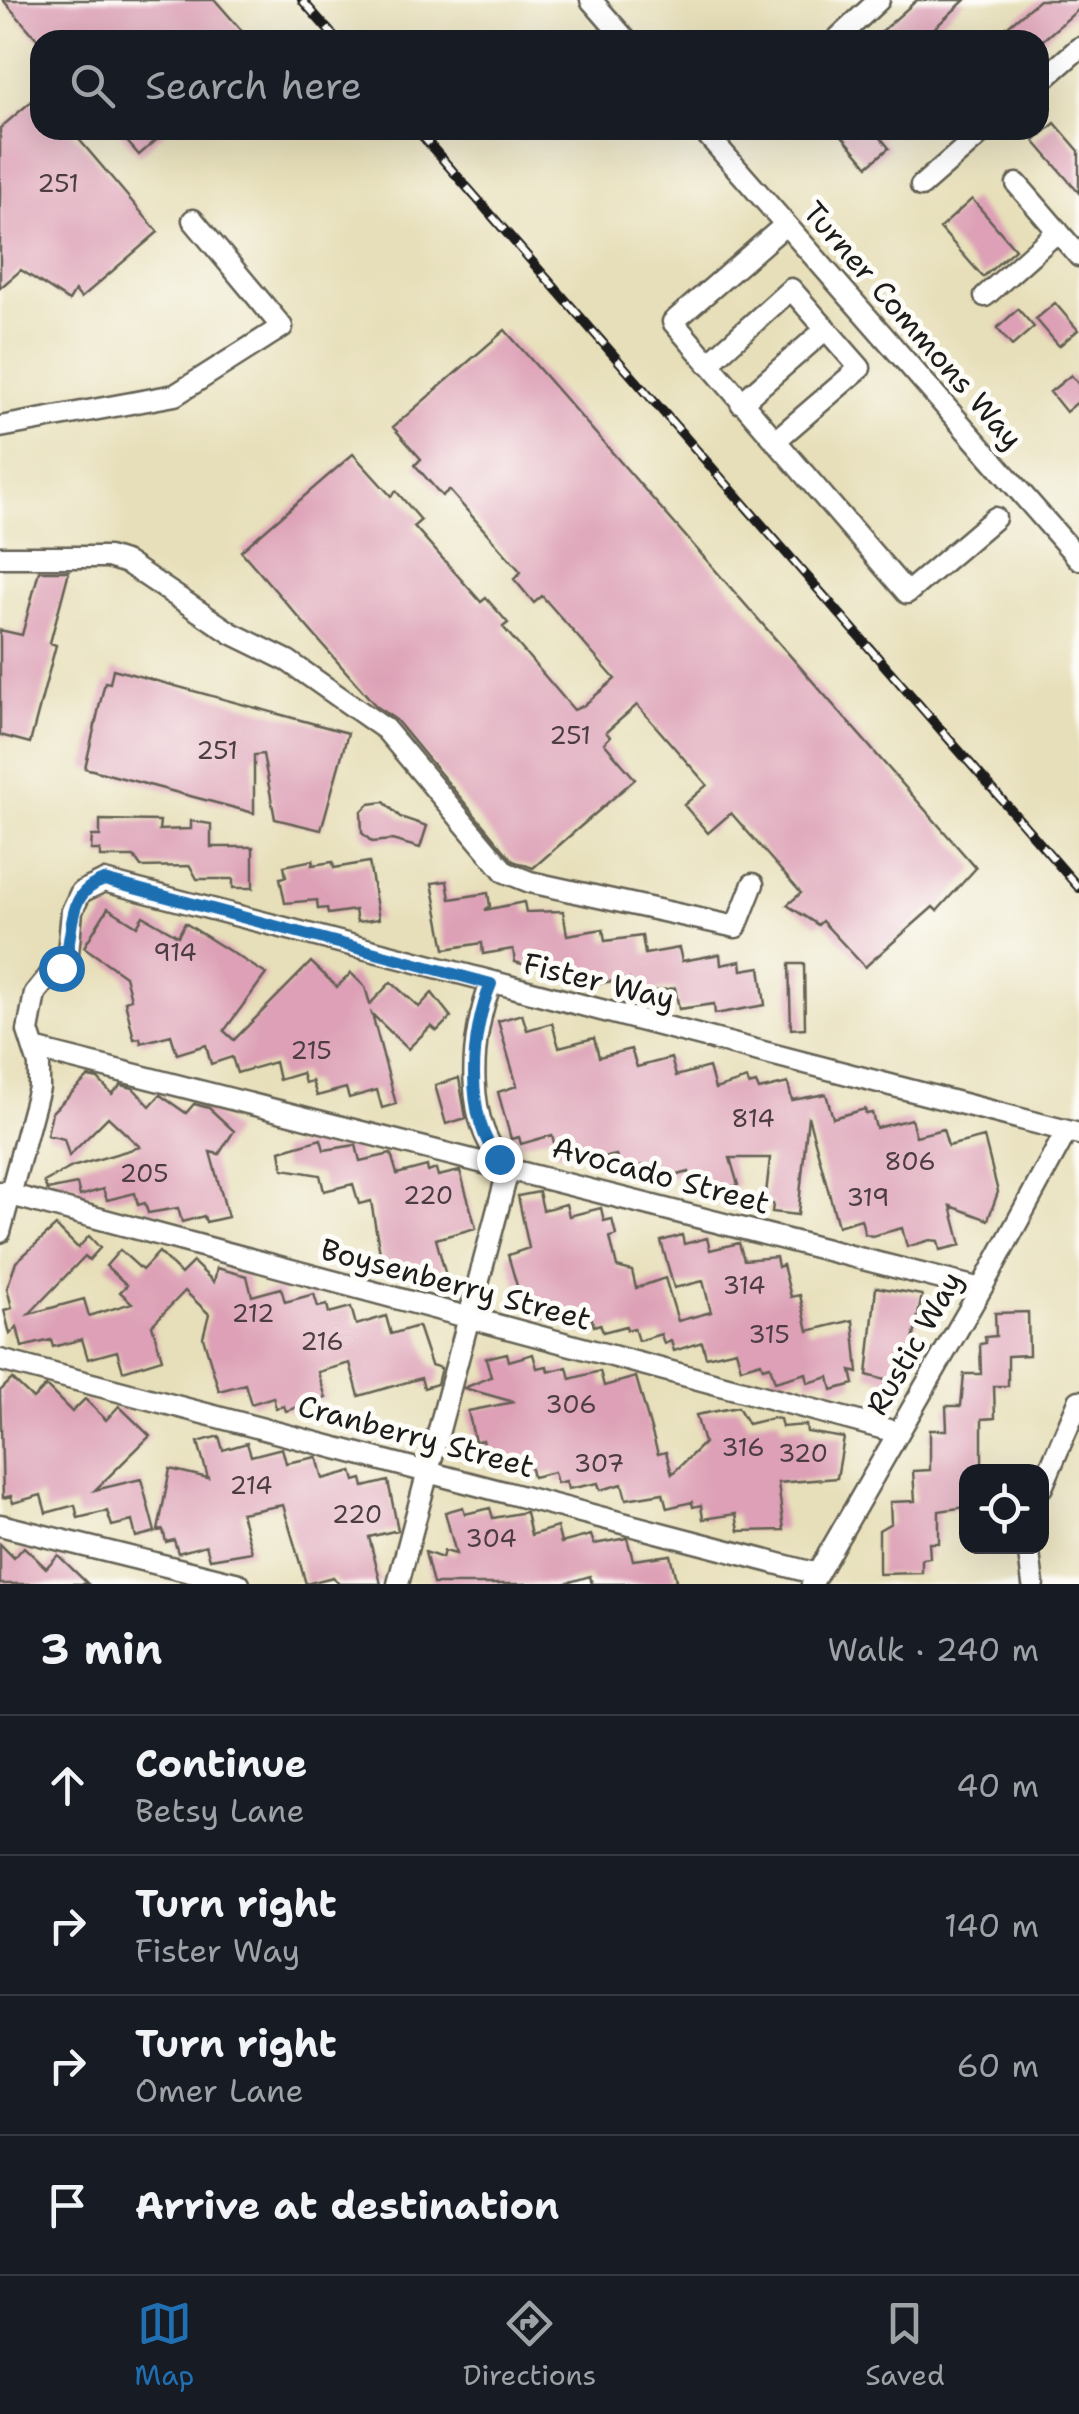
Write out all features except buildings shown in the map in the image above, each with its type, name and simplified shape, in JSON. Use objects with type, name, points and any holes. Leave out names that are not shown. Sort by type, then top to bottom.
[{"type":"street","points":[[591,0],[617,30]]},
{"type":"street","points":[[847,30],[879,0]]},
{"type":"street","points":[[1049,74],[1079,48]]},
{"type":"street","name":"Turner Commons Way","points":[[712,140],[1079,559]]},
{"type":"street","points":[[921,186],[974,140]]},
{"type":"street","points":[[1016,184],[1079,256]]},
{"type":"street","points":[[0,428],[174,395],[282,327],[193,220]]},
{"type":"street","points":[[785,224],[672,322],[907,593],[995,518]]},
{"type":"street","points":[[985,296],[1058,231]]},
{"type":"street","points":[[708,364],[791,289],[860,368],[774,441]]},
{"type":"street","points":[[741,403],[826,329]]},
{"type":"street","points":[[0,557],[108,557],[126,562],[232,633],[288,661],[384,729],[505,872],[530,882],[736,928],[754,884]]},
{"type":"street","name":"Fister Way","points":[[34,1050],[28,1020],[35,993],[68,954],[72,911],[81,892],[104,880],[1072,1133]]},
{"type":"street","points":[[398,1584],[510,1167],[486,1140],[474,1066],[477,1025],[491,984]]},
{"type":"street","points":[[0,1232],[5,1193],[39,1088],[40,1064],[34,1050]]},
{"type":"street","name":"Avocado Street","points":[[34,1050],[510,1167],[981,1290]]},
{"type":"street","name":"Rustic Way","points":[[814,1579],[1072,1133]]},
{"type":"street","name":"Boysenberry Street","points":[[5,1193],[896,1432]]},
{"type":"street","name":"Cranberry Street","points":[[0,1360],[430,1470],[814,1579]]},
{"type":"street","points":[[1049,1470],[1079,1401]]},
{"type":"street","points":[[0,1524],[240,1584]]},
{"type":"street","points":[[1029,1554],[1033,1584]]},
{"type":"railway","points":[[302,0],[328,30]]},
{"type":"railway","points":[[426,140],[1079,888]]},
{"type":"route","points":[[61,968],[68,954],[72,911],[81,892],[104,880],[491,984],[474,1039],[474,1066],[486,1140],[499,1159]]}]
